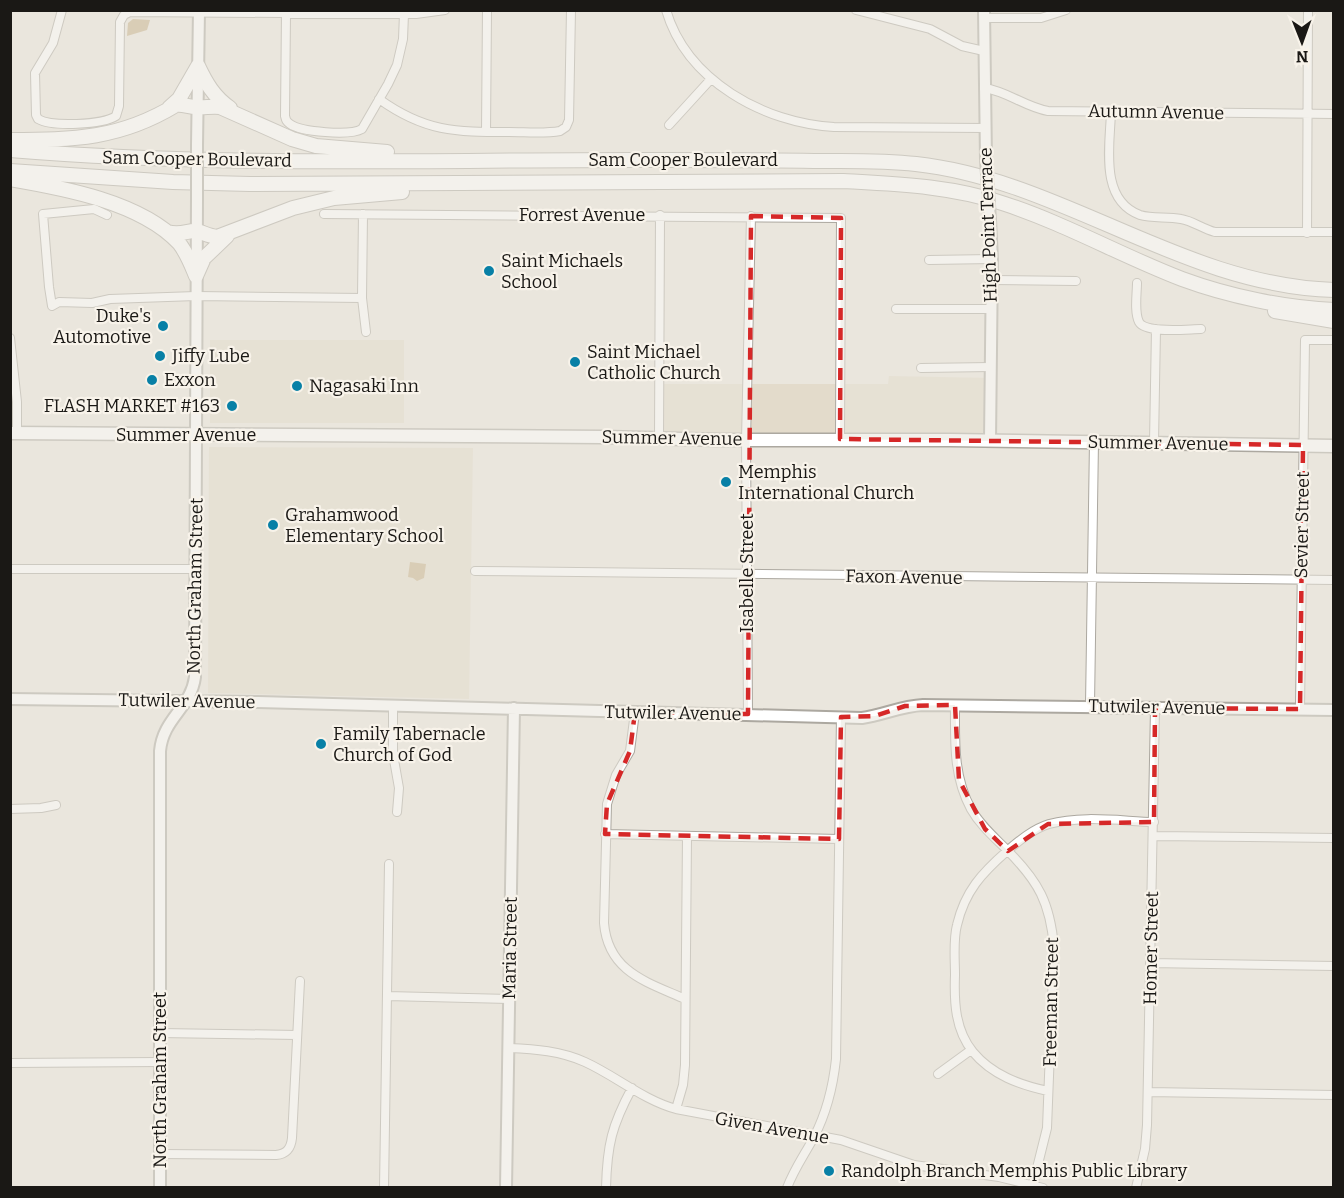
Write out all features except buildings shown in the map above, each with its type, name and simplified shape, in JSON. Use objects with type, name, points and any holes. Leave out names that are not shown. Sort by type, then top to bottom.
[{"type":"highway","points":[[166,111],[179,99],[198,66]]},
{"type":"highway","points":[[198,66],[207,85],[218,100],[236,113]]},
{"type":"highway","points":[[10,140],[50,140],[102,135],[137,126],[176,105],[198,108],[207,106],[220,107],[292,139],[316,146],[427,154],[458,161]]},
{"type":"highway","name":"Sam Cooper Boulevard","points":[[10,150],[177,160],[849,161],[939,166],[964,171],[1055,201],[1145,241],[1217,268],[1263,281],[1334,290]]},
{"type":"highway","name":"Sam Cooper Boulevard","points":[[10,171],[162,182],[250,184],[843,181],[903,184],[1003,203],[1183,279],[1262,301],[1334,310]]},
{"type":"highway","points":[[10,179],[92,197],[148,219],[167,232],[189,257],[196,276]]},
{"type":"highway","points":[[167,232],[178,235],[196,231],[217,237],[293,208],[334,198],[381,193],[626,183]]},
{"type":"highway","points":[[196,276],[204,258],[233,231]]},
{"type":"highway","points":[[1217,268],[1265,276],[1334,282]]},
{"type":"highway","points":[[1183,279],[1245,303],[1293,315],[1334,321]]},
{"type":"main road","name":"Summer Avenue","points":[[14,434],[990,440],[1334,446]]},
{"type":"street","points":[[62,10],[53,43],[34,73],[38,119],[49,123],[95,122],[113,119],[119,110],[122,18],[127,14],[135,12],[404,14],[445,10]]},
{"type":"street","points":[[486,132],[487,10]]},
{"type":"street","points":[[378,99],[400,114],[429,126],[449,131],[552,132],[564,129],[569,120],[570,10]]},
{"type":"street","points":[[666,10],[681,45],[711,79],[760,109],[788,120],[834,127],[985,128]]},
{"type":"street","points":[[856,10],[930,29],[962,46],[984,51]]},
{"type":"street","points":[[984,14],[1041,18],[1066,10]]},
{"type":"street","points":[[1307,233],[1308,10]]},
{"type":"street","name":"North Graham Street","points":[[160,1188],[159,751],[163,734],[191,693],[195,677],[199,12]]},
{"type":"street","points":[[286,13],[285,116],[287,122],[314,130],[360,131],[392,78],[403,39],[404,14]]},
{"type":"street","name":"High Point Terrace","points":[[984,14],[986,159],[992,259],[990,440]]},
{"type":"street","points":[[669,125],[711,79]]},
{"type":"street","name":"Autumn Avenue","points":[[984,88],[997,90],[1041,110],[1334,114]]},
{"type":"street","points":[[1111,112],[1111,182],[1118,197],[1131,211],[1148,217],[1186,220],[1205,230],[1215,232],[1334,232]]},
{"type":"street","points":[[107,215],[94,209],[43,214],[52,306],[59,302],[92,303],[110,299],[196,296],[362,298]]},
{"type":"street","name":"Forrest Avenue","points":[[324,214],[841,218],[840,439]]},
{"type":"street","points":[[363,214],[362,298],[366,332]]},
{"type":"street","points":[[659,439],[660,215]]},
{"type":"street","name":"Isabelle Street","points":[[748,714],[746,440],[751,216]]},
{"type":"street","points":[[929,260],[992,259]]},
{"type":"street","points":[[992,280],[1076,281]]},
{"type":"street","points":[[1137,283],[1139,322],[1145,328],[1156,330],[1201,329]]},
{"type":"street","points":[[896,309],[991,309]]},
{"type":"street","points":[[1154,442],[1156,330]]},
{"type":"street","points":[[10,338],[14,434]]},
{"type":"street","name":"Sevier Street","points":[[1300,709],[1305,340],[1334,340]]},
{"type":"street","points":[[921,368],[991,367]]},
{"type":"street","points":[[1090,705],[1094,441]]},
{"type":"street","points":[[10,569],[196,569]]},
{"type":"street","name":"Faxon Avenue","points":[[475,571],[1334,580]]},
{"type":"street","name":"Tutwiler Avenue","points":[[10,699],[186,700],[841,717],[875,716],[905,706],[955,705],[1334,710]]},
{"type":"street","name":"Freeman Street","points":[[955,705],[955,750],[959,780],[971,808],[985,829],[1028,872],[1043,895],[1052,921],[1054,947],[1047,1128],[1034,1185]]},
{"type":"street","points":[[393,706],[393,754],[399,788],[397,812]]},
{"type":"street","name":"Maria Street","points":[[507,1188],[514,708]]},
{"type":"street","name":"Homer Street","points":[[1136,1188],[1146,1137],[1148,1092],[1155,708]]},
{"type":"street","points":[[634,712],[630,751],[616,775],[607,804],[604,923],[608,947],[618,963],[626,970],[685,999]]},
{"type":"street","points":[[787,1188],[797,1165],[815,1136],[830,1098],[836,1059],[841,717]]},
{"type":"street","points":[[10,809],[41,808],[56,804]]},
{"type":"street","points":[[1048,1091],[1026,1086],[1004,1077],[985,1065],[971,1050],[959,1027],[954,1003],[956,926],[969,891],[982,874],[1026,835],[1048,825],[1075,820],[1154,822]]},
{"type":"street","points":[[605,834],[839,838]]},
{"type":"street","points":[[676,1109],[684,1075],[687,836]]},
{"type":"street","points":[[1154,836],[1334,838]]},
{"type":"street","points":[[384,1188],[389,864]]},
{"type":"street","points":[[1150,963],[1334,966]]},
{"type":"street","points":[[160,1154],[276,1155],[287,1152],[292,1138],[300,981]]},
{"type":"street","points":[[387,996],[509,999]]},
{"type":"street","points":[[160,1033],[297,1035]]},
{"type":"street","name":"Given Avenue","points":[[509,1048],[537,1049],[574,1058],[661,1104],[676,1109],[841,1140],[914,1166],[999,1177],[1043,1188]]},
{"type":"street","points":[[938,1074],[971,1050]]},
{"type":"street","points":[[10,1063],[160,1062]]},
{"type":"street","points":[[606,1188],[607,1152],[610,1139],[617,1117],[632,1088]]},
{"type":"street","points":[[1148,1092],[1334,1095]]},
{"type":"highlighted area","points":[[751,216],[841,218],[840,439],[1303,445],[1300,709],[1155,708],[1154,822],[1048,824],[1008,851],[985,829],[959,780],[955,705],[905,706],[875,716],[841,717],[839,839],[605,834],[607,804],[630,751],[635,712],[748,714]]},
{"type":"shaded area","points":[[133,19],[150,20],[147,30],[127,36],[128,23]]},
{"type":"shaded area","points":[[210,340],[404,340],[404,423],[210,423]]},
{"type":"shaded area","points":[[889,376],[990,378],[990,440],[659,439],[659,384],[888,384]]},
{"type":"shaded area","points":[[209,447],[473,448],[469,699],[208,693]]},
{"type":"shaded area","points":[[410,562],[426,564],[424,578],[417,581],[408,577]]},
{"type":"place","name":"Saint Michaels School","points":[[489,271]]},
{"type":"place","name":"Duke's Automotive","points":[[163,326]]},
{"type":"place","name":"Jiffy Lube","points":[[160,356]]},
{"type":"place","name":"Saint Michael Catholic Church","points":[[575,362]]},
{"type":"place","name":"Exxon","points":[[152,380]]},
{"type":"place","name":"Nagasaki Inn","points":[[297,386]]},
{"type":"place","name":"FLASH MARKET #163","points":[[232,406]]},
{"type":"place","name":"Memphis International Church","points":[[726,482]]},
{"type":"place","name":"Grahamwood Elementary School","points":[[273,525]]},
{"type":"place","name":"Family Tabernacle Church of God","points":[[321,744]]},
{"type":"place","name":"Randolph Branch Memphis Public Library","points":[[829,1171]]}]
